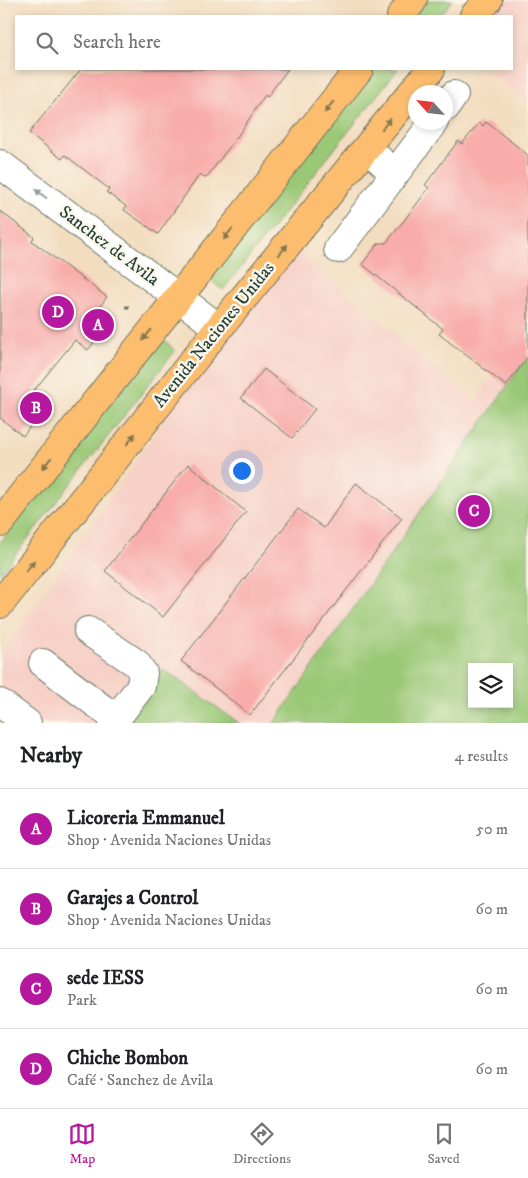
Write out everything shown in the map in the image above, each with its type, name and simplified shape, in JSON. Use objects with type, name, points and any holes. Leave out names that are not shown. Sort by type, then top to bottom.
[{"type":"main road","points":[[401,15],[413,0]]},
{"type":"main road","points":[[475,15],[488,0]]},
{"type":"main road","points":[[0,523],[358,70]]},
{"type":"main road","name":"Avenida Naciones Unidas","points":[[0,604],[219,328],[430,70]]},
{"type":"street","points":[[338,249],[428,130]]},
{"type":"street","points":[[366,148],[395,174]]},
{"type":"street","name":"Sanchez de Avila","points":[[0,164],[219,328]]},
{"type":"street","points":[[42,663],[114,721],[141,686],[143,673],[136,663],[88,631]]},
{"type":"street","points":[[0,703],[27,723]]},
{"type":"path","points":[[125,307],[133,307]]},
{"type":"shaded area","points":[[487,0],[528,0],[528,103],[484,70],[513,70],[513,15],[475,15]]},
{"type":"shaded area","points":[[288,243],[475,402],[528,323],[528,723],[5,723],[0,719],[0,656]]},
{"type":"green space","points":[[427,0],[453,0],[441,15],[416,15]]},
{"type":"green space","points":[[372,70],[397,70],[223,290],[208,279]]},
{"type":"green space","points":[[161,336],[175,351],[0,574],[0,542]]},
{"type":"green space","points":[[528,356],[528,723],[274,723]]},
{"type":"green space","points":[[163,669],[239,723],[128,723]]},
{"type":"building","points":[[80,70],[287,70],[267,97],[265,95],[237,137],[206,178],[200,174],[158,234],[124,210],[126,206],[106,192],[109,189],[65,155],[62,159],[29,133]]},
{"type":"building","points":[[486,122],[528,155],[528,357],[506,386],[439,334],[443,329],[362,264],[379,243],[386,243],[402,223],[429,188],[425,185],[458,141],[462,144],[479,123],[483,126]]},
{"type":"building","points":[[0,211],[34,237],[32,241],[107,297],[100,306],[114,317],[88,350],[75,340],[31,394],[46,406],[23,436],[0,418]]},
{"type":"building","points":[[264,369],[315,409],[292,438],[241,398]]},
{"type":"building","points":[[188,464],[246,512],[163,617],[105,571]]},
{"type":"building","points":[[356,483],[402,518],[250,715],[181,661],[298,509],[324,528]]},
{"type":"place","name":"Chiche Bombon","points":[[58,312]]},
{"type":"place","name":"Licoreria Emmanuel","points":[[98,325]]},
{"type":"place","name":"Garajes a Control","points":[[36,408]]},
{"type":"place","name":"sede IESS","points":[[474,511]]}]
